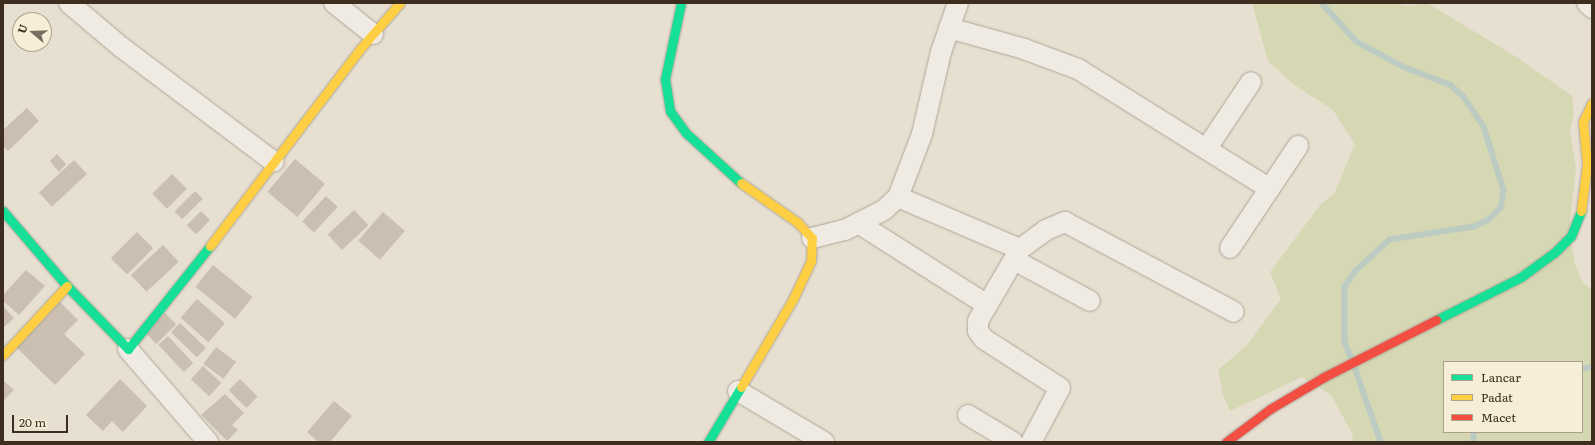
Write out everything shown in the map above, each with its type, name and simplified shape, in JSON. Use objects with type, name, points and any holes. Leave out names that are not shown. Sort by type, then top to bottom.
[{"type":"street","points":[[69,3],[121,47],[274,162]]},
{"type":"street","points":[[334,3],[373,34]]},
{"type":"street","points":[[128,348],[143,333],[373,34],[400,3]]},
{"type":"street","points":[[681,3],[665,79],[670,111],[686,133],[746,188],[803,227],[812,238],[811,261],[793,299],[708,442]]},
{"type":"street","points":[[812,238],[858,223],[884,210],[898,197],[922,134],[949,28],[958,3]]},
{"type":"street","points":[[1587,3],[1592,8]]},
{"type":"street","points":[[949,28],[1024,48],[1078,69],[1207,148],[1270,189]]},
{"type":"street","points":[[1207,148],[1251,82]]},
{"type":"street","points":[[1226,442],[1270,409],[1367,352],[1521,277],[1556,252],[1571,236],[1582,209],[1587,164],[1583,122],[1592,103]]},
{"type":"street","points":[[1230,248],[1298,146]]},
{"type":"street","points":[[898,197],[1017,255],[1090,302]]},
{"type":"street","points":[[3,211],[67,286],[128,348],[208,442]]},
{"type":"street","points":[[1031,442],[1060,388],[984,338],[978,331],[978,321],[1017,255],[1046,230],[1065,222],[1234,312]]},
{"type":"street","points":[[858,223],[987,305]]},
{"type":"street","points":[[3,355],[67,286]]},
{"type":"street","points":[[738,391],[824,442]]},
{"type":"street","points":[[968,415],[1013,442]]},
{"type":"green space","points":[[1252,3],[1392,3],[1408,6],[1427,3],[1518,58],[1572,96],[1574,113],[1570,131],[1576,169],[1569,230],[1575,264],[1583,283],[1592,290],[1592,442],[1351,442],[1353,435],[1331,395],[1302,377],[1230,411],[1223,395],[1218,370],[1247,345],[1281,299],[1270,272],[1321,204],[1334,194],[1355,144],[1333,110],[1293,84],[1268,61]]},
{"type":"building","points":[[27,108],[39,121],[8,151],[3,146],[3,130]]},
{"type":"building","points":[[57,154],[66,164],[59,172],[50,161]]},
{"type":"building","points":[[295,159],[325,184],[297,217],[267,192]]},
{"type":"building","points":[[74,160],[87,174],[52,207],[39,193]]},
{"type":"building","points":[[172,174],[187,189],[167,209],[152,194]]},
{"type":"building","points":[[195,191],[203,199],[182,219],[174,212]]},
{"type":"building","points":[[326,196],[338,207],[314,233],[302,222]]},
{"type":"building","points":[[354,210],[368,225],[342,250],[328,235]]},
{"type":"building","points":[[201,211],[210,220],[196,234],[187,225]]},
{"type":"building","points":[[383,212],[405,231],[380,260],[358,241]]},
{"type":"building","points":[[137,232],[153,248],[127,274],[111,258]]},
{"type":"building","points":[[163,245],[179,262],[147,292],[131,275]]},
{"type":"building","points":[[213,265],[253,297],[235,319],[195,287]]},
{"type":"building","points":[[26,270],[45,286],[19,315],[3,301],[3,295]]},
{"type":"building","points":[[197,299],[225,323],[209,342],[181,318]]},
{"type":"building","points":[[58,300],[78,320],[64,334],[85,354],[55,385],[15,346]]},
{"type":"building","points":[[3,306],[14,318],[3,328]]},
{"type":"building","points":[[165,313],[176,324],[157,344],[145,333]]},
{"type":"building","points":[[180,323],[206,348],[197,357],[171,332]]},
{"type":"building","points":[[168,336],[193,363],[184,372],[158,345]]},
{"type":"building","points":[[216,347],[236,362],[223,379],[203,364]]},
{"type":"building","points":[[203,366],[221,383],[209,396],[191,379]]},
{"type":"building","points":[[120,379],[147,406],[123,432],[112,421],[103,431],[86,415]]},
{"type":"building","points":[[240,379],[258,397],[246,408],[229,390]]},
{"type":"building","points":[[3,380],[14,390],[3,401]]},
{"type":"building","points":[[225,394],[244,413],[232,425],[238,430],[227,441],[201,415]]},
{"type":"building","points":[[334,401],[352,416],[330,442],[318,442],[307,432]]},
{"type":"waterway","points":[[1322,3],[1357,42],[1404,67],[1451,85],[1464,97],[1484,127],[1504,190],[1501,208],[1489,220],[1474,227],[1390,240],[1355,272],[1345,287],[1345,342],[1352,359]]},
{"type":"waterway","points":[[1355,367],[1381,442]]},
{"type":"waterway","points":[[1583,369],[1592,367]]},
{"type":"waterway","points":[[1474,433],[1474,442]]},
{"type":"traffic: fast","points":[[681,3],[665,79],[670,111],[686,133],[741,183]]},
{"type":"traffic: fast","points":[[3,211],[67,286],[128,349],[210,246]]},
{"type":"traffic: fast","points":[[1436,320],[1521,277],[1555,252],[1571,236],[1581,211]]},
{"type":"traffic: fast","points":[[708,442],[741,387]]},
{"type":"traffic: slow","points":[[210,246],[360,49],[400,3]]},
{"type":"traffic: slow","points":[[1581,211],[1587,164],[1583,122],[1592,103]]},
{"type":"traffic: slow","points":[[741,183],[797,222],[812,238],[811,261],[793,299],[741,387]]},
{"type":"traffic: slow","points":[[3,355],[67,286]]},
{"type":"traffic: jam","points":[[1226,442],[1270,409],[1324,377],[1436,320]]}]
